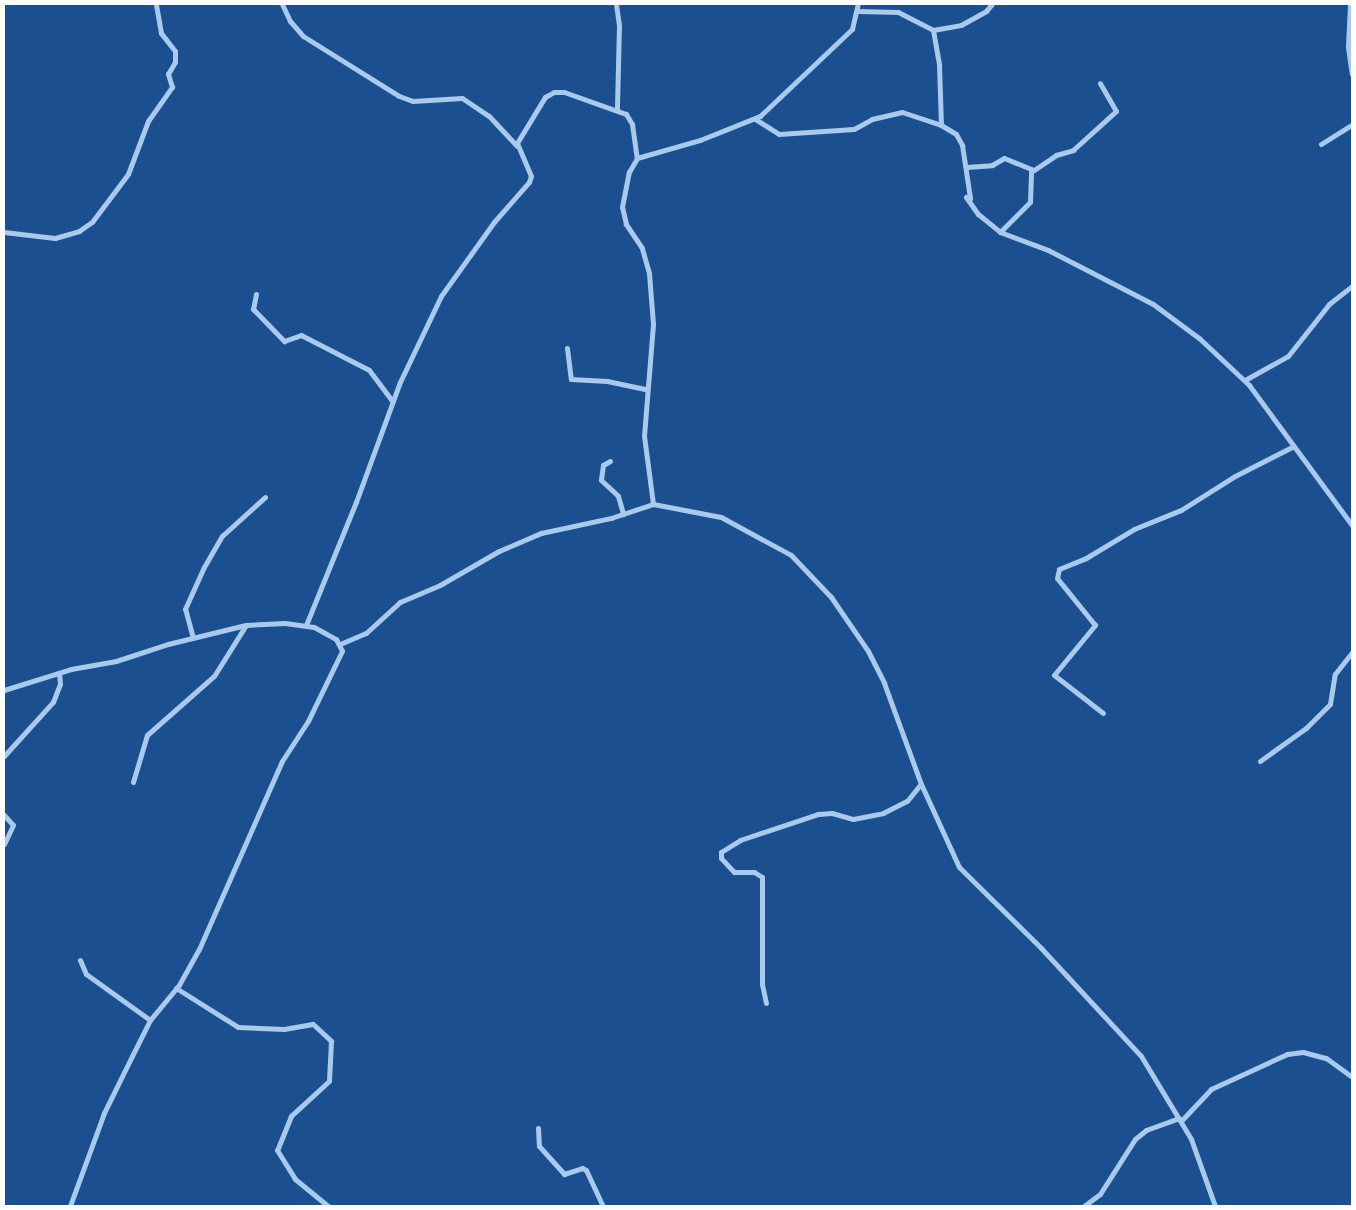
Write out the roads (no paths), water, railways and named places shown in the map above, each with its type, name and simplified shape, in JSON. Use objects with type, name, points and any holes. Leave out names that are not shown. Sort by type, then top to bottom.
[{"type":"street","points":[[4,232],[55,238],[79,231],[92,222],[128,174],[148,121],[172,87],[168,74],[175,62],[175,51],[161,33],[156,4]]},
{"type":"street","points":[[282,4],[290,21],[303,36],[399,96],[413,101],[462,98],[489,116],[517,146],[531,176],[529,182],[494,222],[441,296],[392,401],[356,502],[306,625]]},
{"type":"street","points":[[616,4],[619,25],[617,109]]},
{"type":"street","points":[[637,158],[755,119],[852,29],[858,4]]},
{"type":"street","points":[[857,11],[898,12],[932,30],[961,25],[986,11],[992,4]]},
{"type":"street","points":[[1350,4],[1348,47],[1352,74]]},
{"type":"street","points":[[932,30],[939,65],[941,125]]},
{"type":"street","points":[[1031,170],[1056,155],[1073,150],[1114,113],[1116,108],[1100,83]]},
{"type":"street","points":[[517,146],[545,97],[554,92],[617,109],[632,124],[637,158],[624,186],[622,207],[626,224],[642,248],[649,273],[653,324],[646,389],[644,447],[653,504]]},
{"type":"street","points":[[755,119],[779,134],[854,129],[872,119],[902,112],[941,125],[959,138],[966,167],[970,198],[966,197],[978,214],[1000,232],[1048,250],[1165,311],[1245,380],[1292,447],[1352,525]]},
{"type":"street","points":[[1321,144],[1352,124]]},
{"type":"street","points":[[966,167],[992,165],[1004,158],[1031,170]]},
{"type":"street","points":[[1000,232],[1030,202],[1031,170]]},
{"type":"street","points":[[1245,380],[1288,356],[1329,304],[1352,286]]},
{"type":"street","points":[[256,294],[253,310],[284,341],[300,335],[369,370],[392,401]]},
{"type":"street","points":[[567,348],[571,379],[607,382],[646,389]]},
{"type":"street","points":[[1103,713],[1054,675],[1095,625],[1057,578],[1059,568],[1086,558],[1134,529],[1181,510],[1235,476],[1292,447]]},
{"type":"street","points":[[610,461],[603,465],[601,480],[618,496],[623,514]]},
{"type":"street","points":[[194,638],[185,609],[204,567],[222,536],[266,496]]},
{"type":"street","points":[[340,644],[366,634],[400,602],[440,585],[499,551],[541,533],[623,514],[653,504],[721,517],[800,563],[831,596],[868,651],[884,683],[920,784],[960,867],[1130,1044],[1180,1120],[1215,1206]]},
{"type":"street","points":[[134,782],[147,735],[214,676],[246,625]]},
{"type":"street","points":[[4,690],[58,673],[116,661],[246,625],[306,625],[329,633],[340,644],[340,658],[308,721],[282,761],[199,948],[176,988],[150,1020],[104,1113],[70,1206]]},
{"type":"street","points":[[1260,761],[1306,728],[1330,704],[1335,674],[1352,652]]},
{"type":"street","points":[[4,756],[53,702],[60,684],[58,673]]},
{"type":"street","points":[[766,1003],[762,984],[764,881],[758,873],[730,869],[721,858],[721,852],[740,840],[818,814],[832,814],[853,819],[883,813],[913,796],[920,784]]},
{"type":"street","points":[[4,815],[13,825],[4,844]]},
{"type":"street","points":[[80,960],[86,974],[150,1020]]},
{"type":"street","points":[[176,988],[238,1027],[284,1029],[313,1024],[331,1040],[329,1081],[291,1116],[277,1150],[295,1179],[328,1206]]},
{"type":"street","points":[[1084,1206],[1100,1194],[1134,1138],[1146,1130],[1180,1120],[1211,1089],[1287,1054],[1303,1052],[1326,1058],[1352,1077]]},
{"type":"street","points":[[538,1128],[536,1141],[555,1165],[564,1174],[578,1169],[586,1170],[603,1206]]}]
